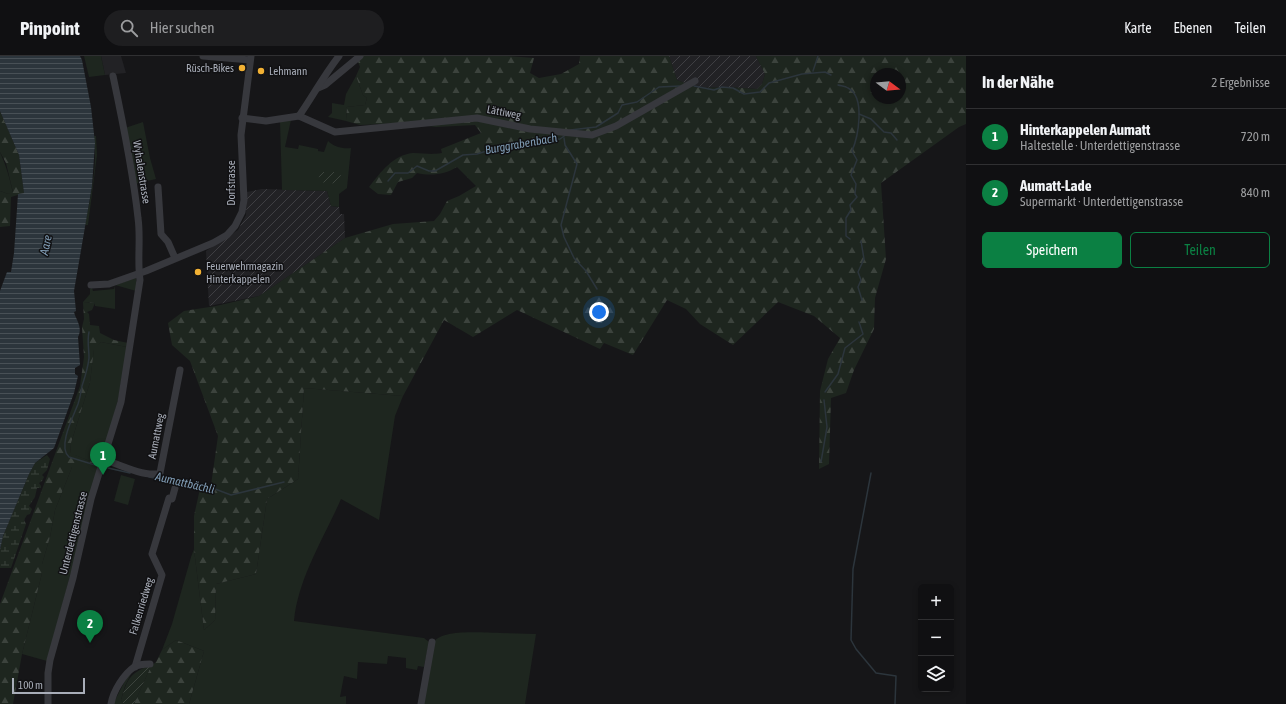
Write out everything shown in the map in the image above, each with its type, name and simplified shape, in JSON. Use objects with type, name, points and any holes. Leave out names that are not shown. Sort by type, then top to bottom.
[{"type":"street","points":[[202,56],[250,58]]},
{"type":"street","points":[[242,118],[266,121],[298,116],[318,88],[324,75],[339,56]]},
{"type":"street","points":[[318,88],[325,86],[360,56]]},
{"type":"street","name":"Dorfstrasse","points":[[91,285],[109,284],[139,273],[221,238],[231,231],[238,221],[244,200],[242,118],[250,58]]},
{"type":"street","name":"Wyhalenstrasse","points":[[113,76],[126,140],[138,220],[139,273]]},
{"type":"street","name":"Lättiweg","points":[[298,116],[336,132],[477,118],[530,129],[592,135],[608,130],[695,82]]},
{"type":"street","points":[[158,186],[161,234],[168,242],[175,258]]},
{"type":"street","name":"Unterdettigenstrasse","points":[[46,703],[51,655],[103,459],[123,392],[140,280],[139,273]]},
{"type":"street","name":"Aumattweg","points":[[103,459],[134,470],[159,473],[180,370]]},
{"type":"street","name":"Falkenriedweg","points":[[111,704],[115,692],[135,667],[162,575],[152,554],[169,498],[172,499],[174,488]]},
{"type":"street","points":[[421,704],[432,642]]},
{"type":"street","points":[[135,667],[150,664]]},
{"type":"shaded area","points":[[101,56],[121,56],[126,73],[105,75]]},
{"type":"shaded area","points":[[669,56],[756,56],[765,74],[762,84],[757,89],[728,87],[698,88],[677,80]]},
{"type":"shaded area","points":[[262,189],[327,191],[331,206],[339,207],[340,214],[344,214],[345,238],[259,296],[209,306],[206,251],[238,230],[246,215],[247,192]]},
{"type":"green space","points":[[84,56],[101,56],[105,75],[89,77]]},
{"type":"green space","points":[[356,56],[507,56],[534,58],[530,73],[539,78],[561,74],[579,64],[580,56],[669,56],[677,80],[698,88],[728,87],[757,89],[762,84],[765,74],[756,56],[966,56],[966,124],[959,127],[881,183],[886,259],[875,298],[874,329],[854,370],[846,393],[831,398],[829,464],[819,469],[820,391],[828,359],[840,338],[814,316],[778,302],[733,345],[700,324],[686,309],[667,300],[633,355],[604,343],[600,349],[517,310],[473,337],[444,320],[403,396],[304,388],[298,479],[267,499],[256,574],[216,584],[215,620],[204,630],[194,549],[194,516],[201,484],[211,485],[218,436],[190,361],[172,345],[168,323],[184,311],[216,306],[259,296],[345,238],[393,224],[434,221],[440,214],[447,201],[476,186],[457,167],[447,172],[437,174],[417,173],[412,178],[398,182],[391,195],[378,194],[369,187],[388,165],[399,157],[413,153],[442,153],[441,149],[481,133],[475,125],[436,127],[404,123],[360,125],[346,121],[347,107],[365,105],[367,98],[363,95],[356,76],[360,67]]},
{"type":"green space","points":[[356,76],[363,95],[367,98],[365,105],[347,107],[346,121],[328,117],[332,113],[332,103],[344,105],[346,94]]},
{"type":"green space","points":[[0,111],[19,155],[24,193],[11,197],[10,226],[0,227],[0,191],[8,194],[13,192],[6,163],[0,152]]},
{"type":"green space","points":[[291,120],[285,147],[298,149],[299,145],[318,149],[318,151],[324,152],[328,141],[339,147],[351,148],[347,188],[339,194],[339,207],[331,206],[327,191],[282,190],[280,121]]},
{"type":"green space","points":[[143,122],[156,179],[135,184],[125,128]]},
{"type":"green space","points":[[93,136],[96,136],[97,155],[88,225],[85,225],[95,157]]},
{"type":"green space","points":[[0,152],[8,172],[13,193],[8,194],[0,191]]},
{"type":"green space","points":[[320,172],[341,172],[340,184],[318,182]]},
{"type":"green space","points":[[136,278],[136,291],[115,285]]},
{"type":"green space","points":[[115,286],[115,309],[95,306],[95,303],[83,302],[90,294],[90,289],[92,288],[93,291],[114,289]]},
{"type":"green space","points":[[83,302],[95,303],[92,310],[87,312],[89,314],[90,325],[99,326],[100,333],[114,340],[128,343],[127,347],[101,342],[94,349],[90,382],[71,443],[70,453],[95,463],[94,467],[72,467],[55,510],[50,537],[42,564],[42,573],[22,654],[13,704],[0,704],[0,604],[80,386],[84,357],[82,327],[84,319]]},
{"type":"green space","points":[[101,342],[127,347],[118,400],[47,661],[22,654],[42,573],[42,564],[50,537],[55,510],[72,467],[93,467],[95,463],[70,454],[71,443],[90,382],[94,348]]},
{"type":"green space","points":[[304,388],[403,396],[395,416],[379,520],[341,499],[306,574],[296,605],[294,621],[424,638],[429,642],[424,667],[418,666],[417,670],[406,668],[406,658],[388,656],[387,664],[358,662],[357,679],[344,676],[340,697],[346,696],[346,704],[189,704],[204,651],[176,640],[162,650],[172,624],[191,557],[194,549],[204,630],[215,620],[216,584],[256,574],[267,499],[298,479]]},
{"type":"green space","points":[[47,455],[50,459],[47,470],[42,475],[44,477],[39,483],[41,488],[37,488],[35,497],[29,506],[32,509],[30,514],[27,515],[24,520],[26,524],[11,568],[0,568],[0,550],[3,536],[29,474],[35,463]]},
{"type":"green space","points":[[121,475],[135,479],[128,505],[114,501]]},
{"type":"green space","points":[[475,632],[536,634],[525,704],[422,704],[435,641],[440,637],[456,633]]},
{"type":"green space","points":[[176,640],[204,651],[189,704],[134,704],[151,666],[156,662],[162,650]]},
{"type":"green space","points":[[148,666],[151,666],[134,704],[124,704],[121,700],[125,687],[130,678]]},
{"type":"green space","points":[[131,674],[125,686],[121,700],[124,704],[113,704],[127,677]]},
{"type":"water","name":"Aare","points":[[0,56],[80,56],[91,107],[95,143],[92,186],[74,291],[76,311],[74,312],[80,330],[78,337],[80,365],[75,368],[75,374],[78,376],[74,393],[54,448],[35,463],[29,474],[3,536],[0,550],[0,291],[7,272],[11,272],[14,253],[18,194],[24,193],[19,155],[0,111]]},
{"type":"waterway","name":"Burggrabenbach","points":[[813,71],[818,56]]},
{"type":"waterway","name":"Burggrabenbach","points":[[694,86],[714,90],[722,87],[733,88],[744,94],[760,92],[769,83],[802,74],[825,72],[831,75]]},
{"type":"waterway","points":[[838,85],[847,87],[854,93],[859,108],[858,127],[852,151],[857,160],[851,175],[856,184],[855,194],[857,197],[850,205],[851,210],[846,218],[846,236],[850,239]]},
{"type":"waterway","name":"Burggrabenbach","points":[[570,130],[596,127],[618,113],[622,105],[637,102],[659,87],[680,86]]},
{"type":"waterway","points":[[859,114],[871,119],[884,132],[891,133],[897,140]]},
{"type":"waterway","name":"Burggrabenbach","points":[[388,181],[395,173],[408,173],[417,166],[429,171],[435,171],[463,155],[477,154],[506,145],[531,144],[539,141],[560,139],[567,134]]},
{"type":"waterway","points":[[564,138],[565,145],[577,164],[561,225],[564,237],[574,258],[586,271],[597,289]]},
{"type":"waterway","points":[[861,241],[864,259],[858,272],[861,280],[858,287],[862,300]]},
{"type":"waterway","points":[[825,392],[838,374],[845,348],[863,334],[859,322]]},
{"type":"waterway","name":"Aumattbächli","points":[[89,332],[88,365],[79,402],[68,431],[65,446],[69,457],[95,465]]},
{"type":"waterway","points":[[821,462],[827,427],[824,400]]},
{"type":"waterway","name":"Aumattbächli","points":[[108,468],[130,473]]},
{"type":"waterway","points":[[871,473],[853,569],[851,640],[856,649],[876,673],[896,676],[895,704]]},
{"type":"waterway","name":"Aumattbächli","points":[[149,477],[198,486],[207,486],[231,495],[284,482]]},
{"type":"place","name":"Rüsch-Bikes","points":[[242,68]]},
{"type":"place","name":"Lehmann","points":[[261,71]]},
{"type":"place","name":"Feuerwehrmagazin Hinterkappelen","points":[[198,272]]},
{"type":"place","name":"Hinterkappelen Aumatt","points":[[103,475]]},
{"type":"place","name":"Aumatt-Lade","points":[[90,643]]}]
